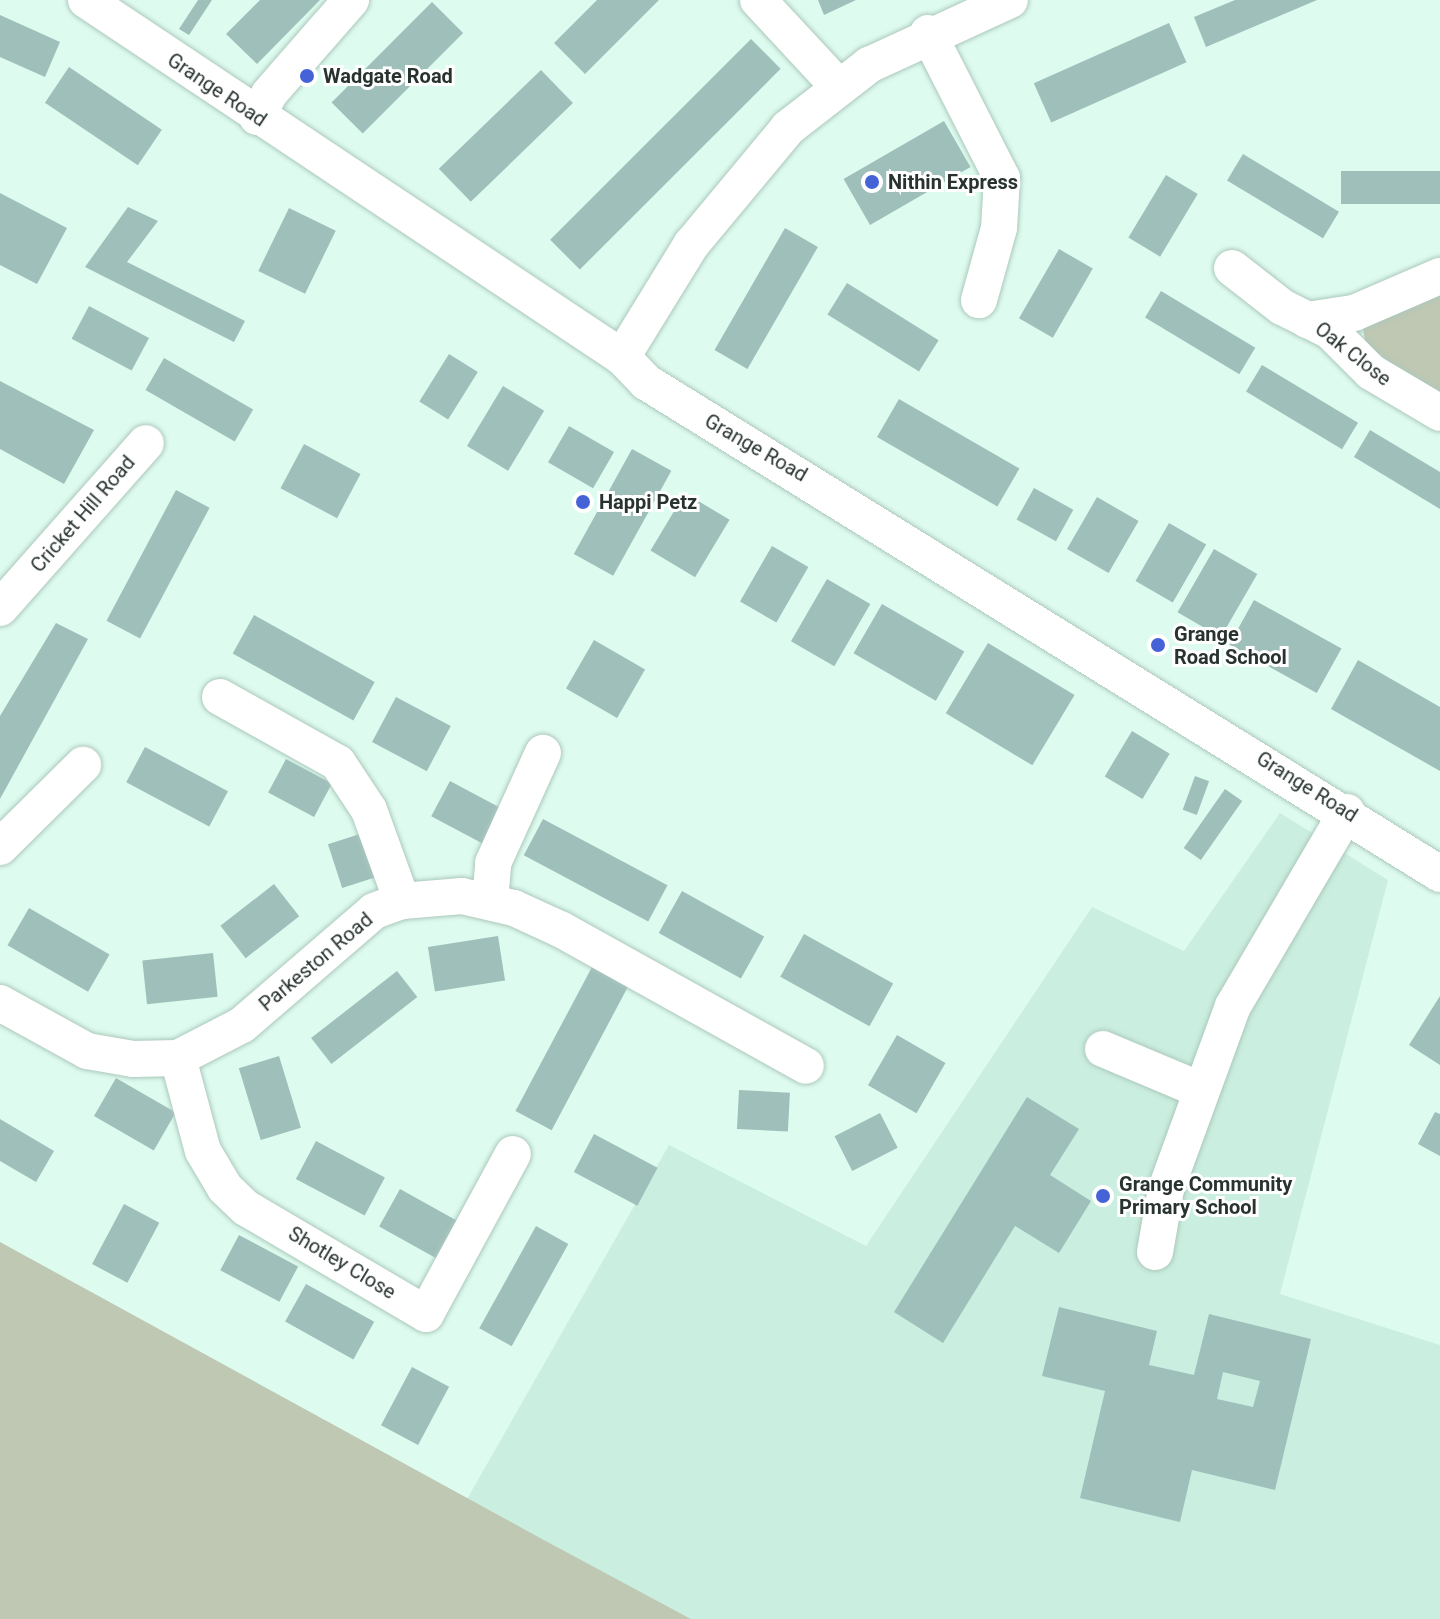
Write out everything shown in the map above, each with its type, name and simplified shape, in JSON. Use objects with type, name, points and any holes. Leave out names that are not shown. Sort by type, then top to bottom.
[{"type":"street","name":"Grange Road","points":[[86,0],[257,117],[622,357],[671,398],[1347,812],[1440,874]]},
{"type":"street","points":[[257,117],[269,94],[351,0]]},
{"type":"street","points":[[758,0],[837,85]]},
{"type":"street","points":[[622,357],[721,203],[788,128],[837,85],[928,33],[1010,0]]},
{"type":"street","points":[[928,33],[1002,178],[999,228],[979,300]]},
{"type":"street","name":"Oak Close","points":[[1232,268],[1340,339],[1371,372],[1440,413]]},
{"type":"street","name":"Oak Close","points":[[1307,320],[1354,313],[1440,276]]},
{"type":"street","name":"Cricket Hill Road","points":[[7,588],[146,443]]},
{"type":"street","points":[[220,697],[338,763],[369,810],[402,901]]},
{"type":"street","points":[[490,901],[493,863],[543,753]]},
{"type":"street","points":[[0,847],[83,765]]},
{"type":"street","points":[[1155,1252],[1166,1189],[1198,1089],[1233,1006],[1347,812]]},
{"type":"street","name":"Parkeston Road","points":[[0,1003],[87,1051],[133,1059],[178,1058],[223,1038],[350,927],[402,901],[439,896],[490,901],[562,930],[806,1066]]},
{"type":"street","points":[[1103,1049],[1198,1089]]},
{"type":"street","name":"Shotley Close","points":[[178,1058],[203,1151],[225,1188],[246,1208],[426,1314],[513,1154]]},
{"type":"shaded area","points":[[1440,285],[1440,401],[1367,351],[1363,329]]},
{"type":"shaded area","name":"Grange Community Primary School","points":[[1280,813],[1388,880],[1280,1294],[1440,1345],[1440,1619],[691,1619],[467,1499],[669,1145],[866,1246],[1092,907],[1184,951]]},
{"type":"shaded area","points":[[0,1242],[542,1539],[691,1619],[0,1619]]},
{"type":"building","points":[[198,0],[212,0],[189,35],[179,29]]},
{"type":"building","points":[[260,0],[320,0],[257,64],[226,34]]},
{"type":"building","points":[[597,0],[659,0],[585,74],[554,43]]},
{"type":"building","points":[[818,0],[856,0],[824,15]]},
{"type":"building","points":[[1235,0],[1317,0],[1206,47],[1194,17]]},
{"type":"building","points":[[432,2],[463,33],[363,134],[332,102]]},
{"type":"building","points":[[0,15],[60,42],[45,77],[0,57]]},
{"type":"building","points":[[1169,23],[1186,62],[1051,122],[1034,83]]},
{"type":"building","points":[[751,39],[781,69],[580,270],[550,240]]},
{"type":"building","points":[[69,67],[162,130],[138,165],[45,103]]},
{"type":"building","points":[[541,70],[573,103],[471,202],[439,169]]},
{"type":"building","points":[[944,121],[970,167],[870,225],[844,179]]},
{"type":"building","points":[[1243,154],[1339,212],[1323,238],[1227,181]]},
{"type":"building","points":[[1341,171],[1440,171],[1440,204],[1341,204]]},
{"type":"building","points":[[1166,175],[1198,194],[1160,257],[1128,238]]},
{"type":"building","points":[[0,193],[67,228],[37,284],[0,265]]},
{"type":"building","points":[[128,207],[158,221],[127,262],[245,321],[234,342],[85,267]]},
{"type":"building","points":[[289,208],[336,231],[305,294],[258,271]]},
{"type":"building","points":[[785,228],[818,247],[747,369],[714,350]]},
{"type":"building","points":[[1059,249],[1093,269],[1053,338],[1019,318]]},
{"type":"building","points":[[847,283],[939,340],[919,372],[827,314]]},
{"type":"building","points":[[1161,291],[1255,348],[1239,374],[1145,318]]},
{"type":"building","points":[[89,306],[149,338],[132,371],[72,339]]},
{"type":"building","points":[[449,354],[478,372],[448,420],[419,401]]},
{"type":"building","points":[[164,358],[253,410],[235,442],[146,390]]},
{"type":"building","points":[[1262,365],[1358,423],[1342,449],[1246,392]]},
{"type":"building","points":[[0,381],[94,430],[64,484],[0,449]]},
{"type":"building","points":[[503,386],[544,411],[508,471],[467,446]]},
{"type":"building","points":[[899,399],[1019,468],[997,507],[877,437]]},
{"type":"building","points":[[569,426],[614,452],[593,488],[548,462]]},
{"type":"building","points":[[1370,430],[1440,472],[1440,509],[1354,457]]},
{"type":"building","points":[[304,444],[361,474],[337,518],[281,488]]},
{"type":"building","points":[[632,449],[671,471],[613,576],[574,554]]},
{"type":"building","points":[[1034,488],[1073,510],[1056,541],[1017,519]]},
{"type":"building","points":[[176,490],[210,508],[140,639],[107,621]]},
{"type":"building","points":[[685,493],[730,520],[695,577],[650,550]]},
{"type":"building","points":[[1097,497],[1139,521],[1109,573],[1067,549]]},
{"type":"building","points":[[1169,523],[1206,544],[1173,603],[1136,581]]},
{"type":"building","points":[[772,546],[808,567],[776,622],[740,601]]},
{"type":"building","points":[[1214,549],[1257,574],[1221,637],[1178,612]]},
{"type":"building","points":[[827,579],[870,604],[834,666],[791,641]]},
{"type":"building","points":[[1254,600],[1341,648],[1317,693],[1229,645]]},
{"type":"building","points":[[882,604],[964,652],[936,701],[854,653]]},
{"type":"building","points":[[254,615],[375,682],[353,720],[233,653]]},
{"type":"building","points":[[56,623],[88,639],[0,799],[0,716]]},
{"type":"building","points":[[594,640],[645,670],[617,718],[566,688]]},
{"type":"building","points":[[988,643],[1075,695],[1032,765],[946,713]]},
{"type":"building","points":[[1358,660],[1440,707],[1440,771],[1331,709]]},
{"type":"building","points":[[396,697],[451,726],[427,771],[372,742]]},
{"type":"building","points":[[1132,731],[1170,754],[1142,799],[1105,776]]},
{"type":"building","points":[[145,747],[228,791],[209,826],[126,782]]},
{"type":"building","points":[[286,759],[332,783],[314,817],[268,793]]},
{"type":"building","points":[[1195,776],[1209,781],[1197,815],[1183,810]]},
{"type":"building","points":[[450,781],[514,815],[495,850],[431,816]]},
{"type":"building","points":[[1225,789],[1242,801],[1201,860],[1184,848]]},
{"type":"building","points":[[543,819],[667,885],[648,921],[524,855]]},
{"type":"building","points":[[366,832],[380,876],[342,888],[328,844]]},
{"type":"building","points":[[274,884],[299,916],[246,958],[220,926]]},
{"type":"building","points":[[682,891],[764,937],[741,979],[659,933]]},
{"type":"building","points":[[29,908],[110,954],[88,992],[8,945]]},
{"type":"building","points":[[804,934],[893,983],[869,1026],[780,977]]},
{"type":"building","points":[[498,936],[505,980],[435,992],[428,947]]},
{"type":"building","points":[[213,953],[218,997],[147,1004],[142,960]]},
{"type":"building","points":[[592,967],[628,986],[552,1130],[515,1111]]},
{"type":"building","points":[[397,971],[417,997],[331,1064],[311,1038]]},
{"type":"building","points":[[1440,996],[1440,1065],[1409,1045]]},
{"type":"building","points":[[897,1035],[945,1063],[916,1113],[868,1085]]},
{"type":"building","points":[[279,1056],[301,1128],[261,1140],[239,1068]]},
{"type":"building","points":[[116,1078],[176,1112],[154,1151],[94,1116]]},
{"type":"building","points":[[739,1090],[790,1093],[788,1132],[737,1129]]},
{"type":"building","points":[[1027,1097],[1079,1129],[1050,1175],[1091,1201],[1059,1253],[1015,1226],[943,1343],[894,1312]]},
{"type":"building","points":[[1435,1112],[1440,1114],[1440,1156],[1418,1144]]},
{"type":"building","points":[[880,1113],[898,1148],[852,1171],[835,1136]]},
{"type":"building","points":[[0,1119],[54,1151],[36,1182],[0,1161]]},
{"type":"building","points":[[594,1134],[658,1168],[637,1206],[574,1172]]},
{"type":"building","points":[[316,1141],[385,1178],[365,1216],[296,1179]]},
{"type":"building","points":[[400,1189],[465,1225],[444,1262],[379,1227]]},
{"type":"building","points":[[124,1204],[159,1223],[127,1283],[92,1264]]},
{"type":"building","points":[[536,1226],[568,1244],[512,1346],[479,1328]]},
{"type":"building","points":[[239,1235],[298,1266],[279,1302],[220,1270]]},
{"type":"building","points":[[306,1284],[374,1322],[353,1359],[285,1322]]},
{"type":"building","points":[[1059,1307],[1157,1331],[1149,1365],[1194,1375],[1209,1314],[1311,1339],[1275,1490],[1192,1470],[1180,1522],[1080,1498],[1105,1391],[1042,1376]],"holes":[[[1223,1372],[1260,1381],[1253,1407],[1217,1399]]]},
{"type":"building","points":[[412,1367],[449,1387],[418,1445],[381,1425]]},
{"type":"place","name":"Wadgate Road","points":[[307,76]]},
{"type":"place","name":"Nithin Express","points":[[872,182]]},
{"type":"place","name":"Happi Petz","points":[[583,502]]},
{"type":"place","name":"Grange Road School","points":[[1158,645]]},
{"type":"place","name":"Grange Community Primary School","points":[[1103,1196]]}]
